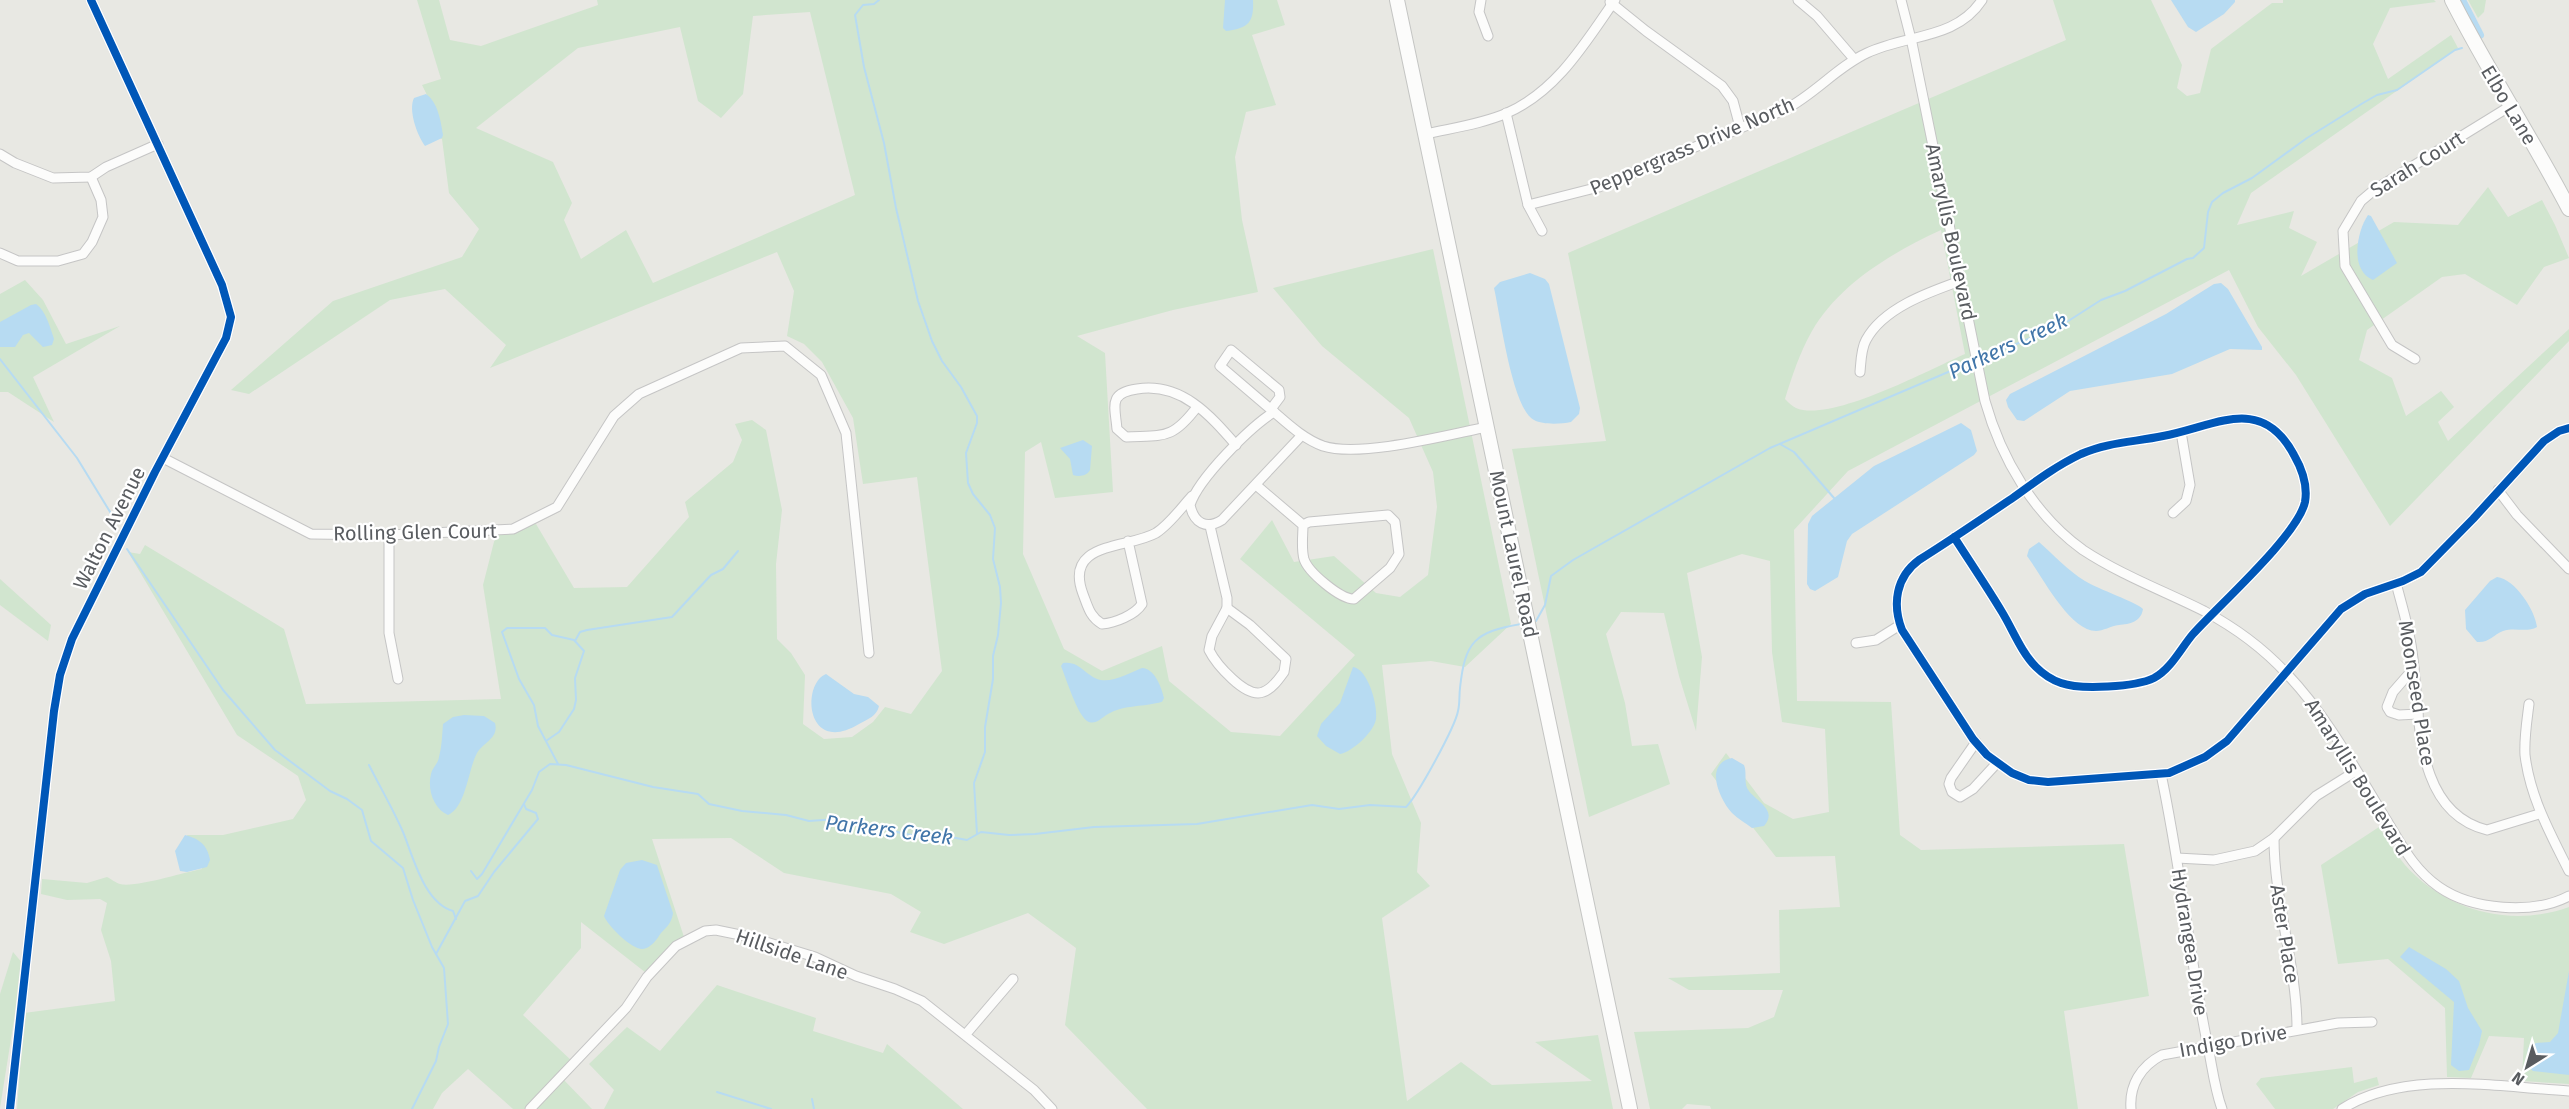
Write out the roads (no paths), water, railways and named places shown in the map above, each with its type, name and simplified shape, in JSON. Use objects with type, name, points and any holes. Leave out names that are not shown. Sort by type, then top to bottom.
[{"type":"main road","name":"Mount Laurel Road","points":[[1397,0],[1630,1109]]},
{"type":"main road","name":"Elbo Lane","points":[[2452,0],[2479,54],[2512,105],[2569,208]]},
{"type":"street","name":"Walton Avenue","points":[[10,1109],[33,884],[60,675],[72,639],[226,338],[231,317],[222,285],[91,0]]},
{"type":"street","points":[[1481,0],[1479,12],[1488,36]]},
{"type":"street","points":[[1798,0],[1817,16],[1854,59]]},
{"type":"street","name":"Amaryllis Boulevard","points":[[1901,0],[1911,38],[1989,414],[2004,453],[2025,489],[2055,526],[2084,550],[2128,575],[2212,615],[2260,649],[2286,672],[2318,710],[2412,863],[2440,888],[2469,901],[2499,907],[2528,907],[2569,896]]},
{"type":"street","name":"Peppergrass Drive North","points":[[1528,205],[1599,187],[1740,128],[1804,99],[1854,59],[1884,45],[1940,32],[1958,25],[1970,16],[1982,0]]},
{"type":"street","points":[[1426,134],[1506,113],[1536,96],[1556,79],[1612,1],[1640,27],[1722,86],[1733,101],[1740,128]]},
{"type":"street","name":"Sarah Court","points":[[2415,358],[2392,345],[2345,267],[2342,250],[2343,231],[2361,201],[2374,190],[2512,105]]},
{"type":"street","points":[[1506,113],[1528,205],[1542,231]]},
{"type":"street","points":[[0,154],[15,163],[53,178],[91,177],[106,167],[158,144]]},
{"type":"street","points":[[0,253],[18,261],[58,261],[83,254],[92,242],[103,217],[101,200],[91,177]]},
{"type":"street","points":[[1860,372],[1863,347],[1877,326],[1897,310],[1924,294],[1960,281]]},
{"type":"street","name":"Rolling Glen Court","points":[[163,458],[311,534],[389,535],[513,529],[556,507],[614,416],[639,394],[741,348],[785,346],[821,375],[846,433],[869,653]]},
{"type":"street","points":[[1128,541],[1142,604],[1138,610],[1110,623],[1102,624],[1091,616],[1081,590],[1080,569],[1093,552],[1128,541],[1146,537],[1161,529],[1194,495],[1236,445],[1272,411],[1280,397],[1279,390],[1231,350],[1220,366],[1272,411],[1302,435],[1322,446],[1346,450],[1400,444],[1487,427]]},
{"type":"street","points":[[1197,407],[1183,425],[1169,434],[1126,437],[1118,429],[1115,400],[1125,391],[1146,387],[1165,388],[1181,393],[1197,407],[1236,445]]},
{"type":"street","points":[[1954,537],[2029,658],[2051,679],[2070,686],[2150,680],[2164,671],[2193,634],[2296,521],[2304,504],[2305,485],[2300,466],[2286,441],[2263,422],[2242,417],[2181,432],[2116,443],[2089,451],[2053,469],[1919,560],[1905,573],[1900,582],[1897,601],[1900,625],[1931,676],[1994,766],[2038,782],[2161,774],[2196,762],[2220,747],[2246,721],[2286,672],[2348,604],[2365,594],[2412,577],[2429,565],[2544,441],[2559,431],[2569,428]]},
{"type":"street","points":[[2173,513],[2186,501],[2190,485],[2181,432]]},
{"type":"street","points":[[1194,495],[1190,505],[1192,513],[1201,524],[1210,526],[1222,520],[1302,435]]},
{"type":"street","points":[[1256,485],[1304,525]]},
{"type":"street","points":[[2498,490],[2517,515],[2569,569]]},
{"type":"street","points":[[1388,515],[1395,522],[1399,554],[1390,568],[1354,599],[1347,599],[1339,595],[1308,566],[1303,552],[1304,525],[1309,522],[1388,515]]},
{"type":"street","points":[[1210,526],[1226,589],[1227,608],[1212,636],[1209,650],[1217,664],[1243,687],[1256,694],[1263,693],[1284,672],[1286,659],[1270,642],[1227,608]]},
{"type":"street","points":[[389,535],[389,633],[398,679]]},
{"type":"street","name":"Moonseed Place","points":[[2396,583],[2408,628],[2421,741],[2429,771],[2442,798],[2454,813],[2469,824],[2487,830],[2539,814]]},
{"type":"street","points":[[1856,643],[1876,640],[1900,625]]},
{"type":"street","points":[[2414,668],[2392,692],[2387,707],[2390,712],[2399,716],[2418,714]]},
{"type":"street","points":[[2529,704],[2525,754],[2539,814],[2569,871]]},
{"type":"street","points":[[1976,742],[1951,778],[1949,784],[1952,792],[1960,797],[1965,795],[1994,766]]},
{"type":"street","points":[[2177,858],[2214,860],[2255,851],[2274,838],[2310,802],[2356,771]]},
{"type":"street","name":"Hydrangea Drive","points":[[2161,774],[2208,1045],[2222,1109]]},
{"type":"street","name":"Aster Place","points":[[2274,838],[2274,870],[2297,1004],[2297,1029]]},
{"type":"street","name":"Hillside Lane","points":[[530,1109],[626,1008],[643,981],[672,950],[684,940],[708,930],[724,931],[815,957],[864,979],[895,988],[928,1004],[1034,1090],[1053,1109]]},
{"type":"street","points":[[966,1034],[1013,979]]},
{"type":"street","name":"Indigo Drive","points":[[2131,1109],[2133,1086],[2147,1064],[2169,1052],[2297,1029],[2338,1023],[2372,1022]]},
{"type":"street","points":[[2342,1109],[2377,1093],[2420,1084],[2569,1091]]},
{"type":"water","points":[[1225,0],[1253,0],[1251,19],[1245,26],[1226,31],[1223,28]]},
{"type":"water","points":[[2171,0],[2235,0],[2235,2],[2224,14],[2196,32],[2188,27]]},
{"type":"water","points":[[426,94],[436,107],[443,135],[442,138],[425,146],[416,129],[412,103],[414,98]]},
{"type":"water","points":[[2368,215],[2371,216],[2397,263],[2373,280],[2365,275],[2361,268],[2357,250],[2358,240]]},
{"type":"water","points":[[1530,273],[1545,279],[1549,284],[1580,408],[1579,414],[1571,422],[1557,424],[1534,420],[1526,412],[1513,380],[1494,288],[1500,282]]},
{"type":"water","points":[[2221,283],[2228,289],[2262,350],[2230,349],[2172,374],[2070,391],[2024,421],[2017,420],[2008,407],[2006,400],[2010,394],[2166,314],[2214,284]]},
{"type":"water","points":[[36,304],[49,324],[54,339],[52,345],[43,347],[29,333],[23,335],[15,347],[0,347],[0,322]]},
{"type":"water","points":[[1961,423],[1971,430],[1977,451],[1974,455],[1852,534],[1847,541],[1838,577],[1815,591],[1810,589],[1807,584],[1808,524],[1812,516],[1874,466]]},
{"type":"water","points":[[1083,440],[1092,446],[1090,470],[1085,475],[1075,476],[1070,459],[1060,448]]},
{"type":"water","points":[[2039,542],[2085,581],[2143,609],[2140,617],[2131,623],[2096,631],[2076,622],[2057,601],[2027,556],[2029,549]]},
{"type":"water","points":[[2497,577],[2511,583],[2523,596],[2537,627],[2529,630],[2503,631],[2488,640],[2477,642],[2466,629],[2465,610],[2490,581]]},
{"type":"water","points":[[1063,663],[1079,666],[1091,676],[1101,680],[1117,678],[1142,668],[1147,669],[1157,679],[1164,698],[1160,702],[1120,709],[1095,722],[1087,721],[1076,704],[1061,666]]},
{"type":"water","points":[[1353,667],[1363,674],[1371,689],[1376,719],[1362,741],[1340,754],[1326,746],[1317,736],[1321,724],[1340,703]]},
{"type":"water","points":[[826,674],[854,694],[868,697],[879,706],[872,717],[841,731],[828,731],[819,725],[813,715],[811,703],[818,680]]},
{"type":"water","points":[[484,716],[495,723],[496,728],[493,736],[477,753],[463,796],[454,811],[448,815],[435,804],[430,780],[440,753],[443,724],[453,717]]},
{"type":"water","points":[[1732,758],[1744,765],[1747,788],[1767,810],[1769,815],[1764,826],[1752,828],[1732,813],[1723,800],[1716,775],[1718,767]]},
{"type":"water","points":[[185,835],[198,840],[204,846],[210,860],[207,867],[187,872],[180,871],[175,851]]},
{"type":"water","points":[[642,860],[657,865],[673,913],[669,924],[656,940],[643,949],[633,946],[621,937],[604,916],[620,870],[626,863]]},
{"type":"water","points":[[2409,947],[2446,969],[2459,981],[2468,1008],[2482,1031],[2469,1070],[2459,1071],[2451,1065],[2454,1002],[2400,957]]},
{"type":"water","points":[[2569,971],[2569,1075],[2533,1071],[2526,1065],[2528,1048],[2536,1043],[2550,1042],[2558,1033]]},
{"type":"waterway","points":[[879,0],[874,4],[863,5],[855,15],[864,67],[884,143],[896,208],[918,301],[932,341],[942,361],[961,387],[977,416],[977,423],[966,453],[968,483],[973,494],[990,515],[995,528],[993,559],[1000,587],[1001,603],[985,727],[985,752],[974,783],[977,834]]},
{"type":"waterway","name":"Parkers Creek","points":[[2462,0],[2480,35]]},
{"type":"waterway","name":"Parkers Creek","points":[[1980,359],[2062,325],[2101,300],[2193,258],[2204,248],[2208,212],[2212,202],[2223,193],[2252,178],[2307,138],[2363,103],[2377,95],[2397,90],[2455,50],[2462,48]]},
{"type":"waterway","points":[[0,359],[77,458],[115,520]]},
{"type":"waterway","name":"Parkers Creek","points":[[1536,621],[1545,605],[1551,576],[1573,560],[1770,448],[1974,361]]},
{"type":"waterway","points":[[1780,444],[1794,452],[1834,498]]},
{"type":"waterway","points":[[127,549],[223,690],[275,750],[330,791],[347,799],[362,810],[371,841],[403,868],[432,947],[444,968],[448,1024],[436,1061],[412,1109]]},
{"type":"waterway","points":[[575,641],[580,632],[587,630],[672,617],[711,575],[723,569],[738,551]]},
{"type":"waterway","name":"Parkers Creek","points":[[471,871],[477,879],[482,874],[532,790],[539,772],[550,764],[566,765],[653,787],[698,794],[709,804],[742,811],[786,815],[809,821],[837,819],[925,838],[945,836],[967,840],[981,832],[1009,835],[1094,827],[1197,824],[1312,805],[1339,809],[1370,805],[1406,807],[1427,776],[1455,719],[1459,708],[1462,672],[1469,649],[1483,635],[1521,624]]},
{"type":"waterway","points":[[546,741],[559,732],[574,709],[575,678],[584,651],[574,640],[552,635],[545,628],[507,628],[502,632],[519,679],[534,705],[538,726],[558,764]]},
{"type":"waterway","points":[[369,765],[399,823],[427,889],[434,899],[453,911],[456,919]]},
{"type":"waterway","name":"Parkers Creek","points":[[436,954],[465,901],[478,896],[494,872],[538,819],[536,813],[526,809],[524,804]]},
{"type":"waterway","points":[[717,1092],[771,1109]]},
{"type":"waterway","points":[[812,1099],[814,1109]]}]
